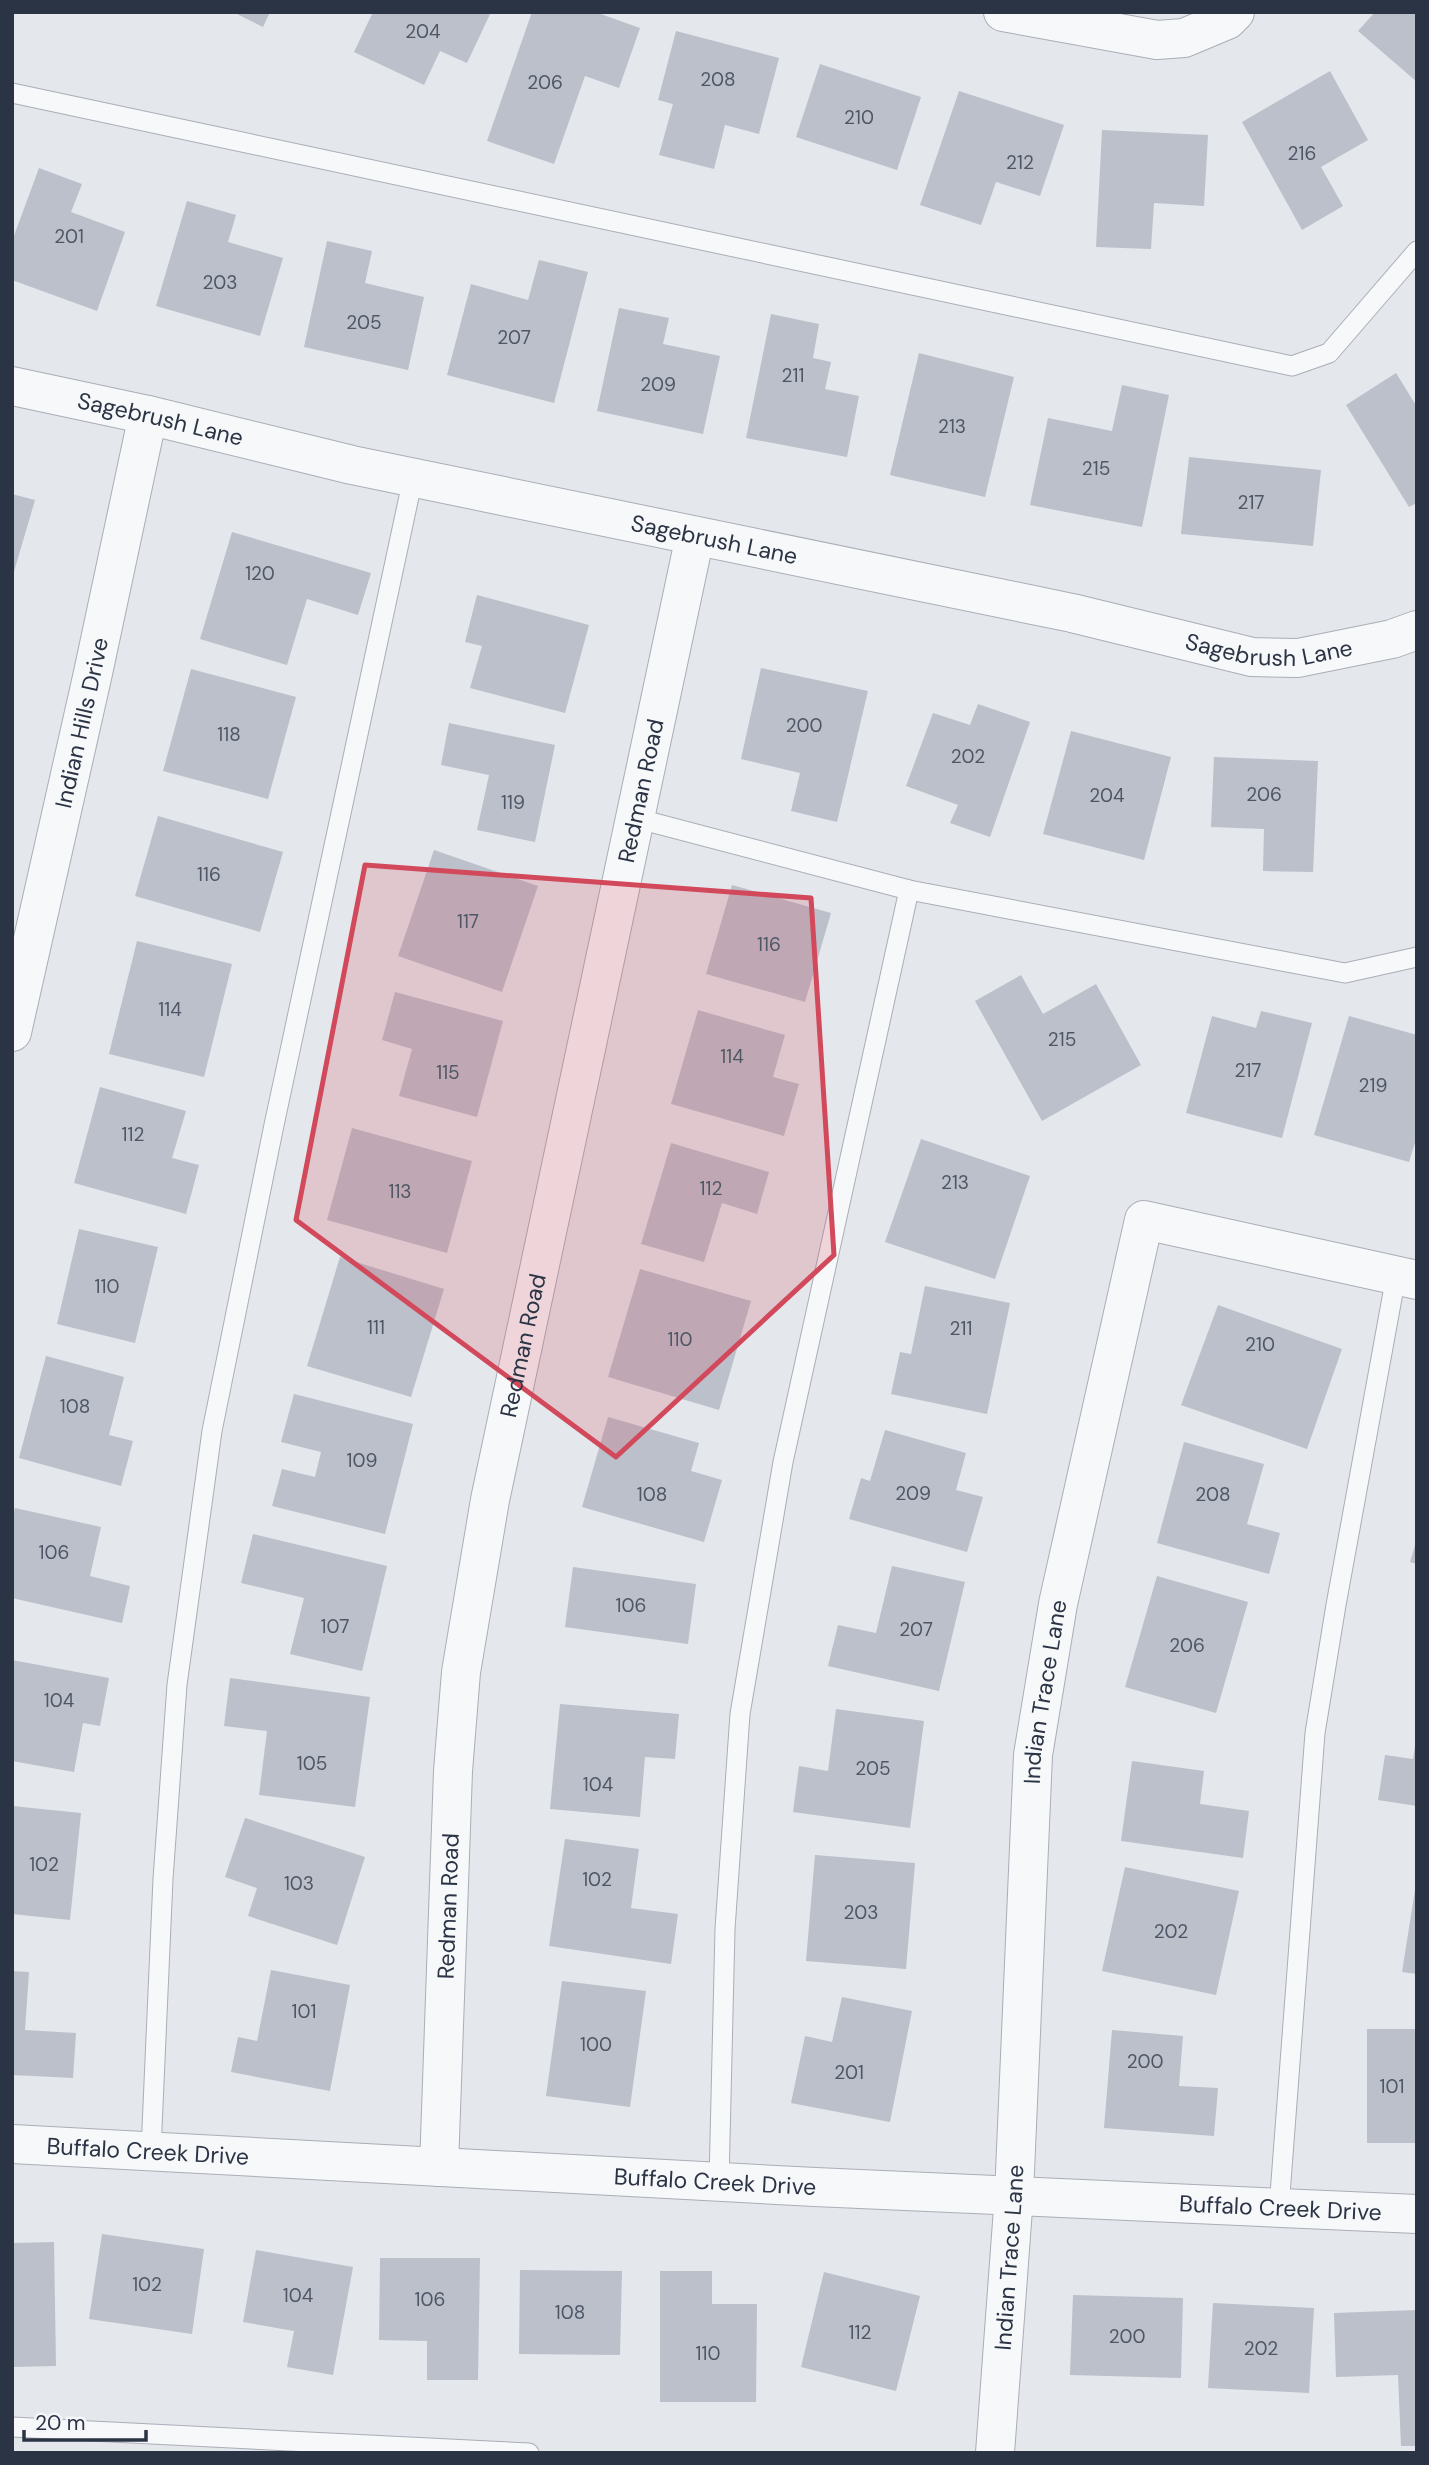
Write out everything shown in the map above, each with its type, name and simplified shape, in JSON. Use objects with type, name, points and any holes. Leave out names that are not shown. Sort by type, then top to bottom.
[{"type":"street","points":[[1003,12],[1157,40],[1184,38],[1227,20],[1235,12]]},
{"type":"street","name":"Sagebrush Lane","points":[[12,386],[148,415],[413,478],[1072,613],[1252,657],[1298,658],[1392,639],[1417,630]]},
{"type":"street","name":"Indian Hills Drive","points":[[12,1032],[148,415]]},
{"type":"street","name":"Redman Road","points":[[439,2167],[453,1771],[461,1672],[490,1500],[695,536]]},
{"type":"street","name":"Indian Trace Lane","points":[[995,2453],[1014,2195],[1033,1755],[1058,1604],[1144,1220],[1407,1278]]},
{"type":"street","name":"Buffalo Creek Drive","points":[[12,2144],[719,2182],[1417,2214]]},
{"type":"lane","points":[[12,93],[1292,366],[1329,353],[1417,251]]},
{"type":"lane","points":[[151,2151],[163,1879],[177,1685],[212,1431],[274,1125],[413,478]]},
{"type":"lane","points":[[635,818],[909,890],[1345,972],[1417,957]]},
{"type":"lane","points":[[719,2182],[725,1929],[740,1714],[783,1462],[909,890]]},
{"type":"lane","points":[[1279,2208],[1315,1734],[1336,1605],[1407,1278]]},
{"type":"lane","points":[[12,2427],[529,2453]]},
{"type":"highlighted area","points":[[365,865],[811,898],[834,1255],[616,1457],[296,1220]]},
{"type":"building","points":[[233,12],[270,12],[263,27]]},
{"type":"building","points":[[373,12],[491,12],[467,63],[440,51],[424,85],[354,52]]},
{"type":"building","points":[[532,12],[595,12],[640,28],[619,88],[585,76],[554,164],[487,141]]},
{"type":"building","points":[[1375,12],[1417,12],[1417,82],[1358,31]]},
{"type":"building","points":[[676,31],[779,58],[759,134],[725,125],[714,169],[659,155],[673,104],[658,100]]},
{"type":"building","points":[[820,64],[921,97],[897,170],[796,137]]},
{"type":"building","points":[[1330,71],[1368,140],[1321,167],[1343,206],[1302,230],[1242,122]]},
{"type":"building","points":[[959,91],[1064,125],[1040,196],[996,182],[981,225],[920,205]]},
{"type":"building","points":[[1102,130],[1208,135],[1204,206],[1154,203],[1151,249],[1096,247]]},
{"type":"building","points":[[39,168],[82,184],[71,212],[125,232],[97,311],[12,280],[12,241]]},
{"type":"building","points":[[187,201],[236,215],[228,242],[283,258],[260,336],[156,306]]},
{"type":"building","points":[[327,241],[372,251],[365,283],[424,297],[408,370],[304,347]]},
{"type":"building","points":[[539,260],[588,272],[554,403],[447,375],[471,284],[528,300]]},
{"type":"building","points":[[619,308],[669,318],[663,344],[720,356],[703,434],[597,411]]},
{"type":"building","points":[[771,314],[819,324],[813,358],[831,362],[825,389],[859,396],[847,457],[746,438]]},
{"type":"building","points":[[919,353],[1014,377],[985,497],[890,475]]},
{"type":"building","points":[[1396,373],[1417,407],[1417,503],[1409,507],[1346,405]]},
{"type":"building","points":[[1122,385],[1169,395],[1142,527],[1030,505],[1048,418],[1112,431]]},
{"type":"building","points":[[1189,457],[1321,470],[1313,546],[1181,534]]},
{"type":"building","points":[[12,494],[35,500],[13,575],[12,575]]},
{"type":"building","points":[[232,532],[371,573],[358,615],[307,599],[287,665],[200,639]]},
{"type":"building","points":[[477,595],[589,625],[565,713],[470,688],[482,646],[465,642]]},
{"type":"building","points":[[761,668],[868,691],[837,822],[791,811],[800,773],[741,759]]},
{"type":"building","points":[[191,669],[296,697],[268,799],[163,771]]},
{"type":"building","points":[[978,704],[1030,722],[990,837],[950,823],[958,805],[906,786],[933,713],[970,725]]},
{"type":"building","points":[[449,723],[555,745],[535,842],[477,830],[489,775],[441,765]]},
{"type":"building","points":[[1071,731],[1171,757],[1144,860],[1043,834]]},
{"type":"building","points":[[1214,757],[1318,761],[1313,872],[1263,871],[1264,829],[1211,827]]},
{"type":"building","points":[[158,816],[283,852],[260,932],[135,896]]},
{"type":"building","points":[[434,850],[538,886],[502,992],[398,956]]},
{"type":"building","points":[[732,885],[831,913],[805,1002],[706,974]]},
{"type":"building","points":[[137,941],[232,964],[204,1077],[109,1054]]},
{"type":"building","points":[[1021,975],[1043,1014],[1096,984],[1141,1065],[1042,1121],[975,1001]]},
{"type":"building","points":[[395,992],[503,1021],[477,1117],[399,1096],[412,1049],[382,1040]]},
{"type":"building","points":[[698,1010],[785,1035],[773,1077],[799,1084],[784,1136],[671,1104]]},
{"type":"building","points":[[1261,1011],[1312,1023],[1282,1138],[1186,1113],[1212,1016],[1256,1028]]},
{"type":"building","points":[[1349,1016],[1417,1035],[1417,1136],[1409,1162],[1314,1135]]},
{"type":"building","points":[[100,1087],[186,1111],[172,1158],[199,1165],[186,1214],[74,1183]]},
{"type":"building","points":[[352,1128],[472,1161],[447,1253],[327,1220]]},
{"type":"building","points":[[921,1139],[1030,1176],[995,1279],[885,1242]]},
{"type":"building","points":[[671,1143],[769,1172],[757,1214],[722,1203],[704,1262],[641,1244]]},
{"type":"building","points":[[79,1229],[158,1247],[135,1343],[57,1324]]},
{"type":"building","points":[[340,1257],[444,1289],[411,1397],[307,1366]]},
{"type":"building","points":[[640,1269],[751,1301],[719,1410],[608,1377]]},
{"type":"building","points":[[925,1286],[1010,1303],[987,1414],[891,1394],[900,1352],[911,1354]]},
{"type":"building","points":[[1218,1305],[1342,1349],[1307,1449],[1181,1405]]},
{"type":"building","points":[[46,1356],[124,1377],[109,1435],[133,1441],[121,1486],[19,1458]]},
{"type":"building","points":[[294,1394],[413,1424],[385,1534],[272,1506],[282,1469],[315,1477],[321,1452],[281,1442]]},
{"type":"building","points":[[608,1417],[699,1443],[691,1471],[722,1480],[704,1542],[582,1507]]},
{"type":"building","points":[[885,1430],[966,1453],[956,1490],[983,1497],[967,1552],[849,1519],[861,1478],[870,1481]]},
{"type":"building","points":[[1184,1442],[1264,1464],[1247,1524],[1280,1533],[1269,1574],[1157,1543]]},
{"type":"building","points":[[15,1508],[101,1527],[90,1576],[130,1586],[122,1623],[12,1598],[12,1519]]},
{"type":"building","points":[[253,1534],[387,1566],[362,1671],[290,1654],[304,1598],[241,1583]]},
{"type":"building","points":[[1417,1542],[1417,1564],[1410,1562]]},
{"type":"building","points":[[892,1566],[965,1582],[939,1691],[828,1666],[838,1625],[876,1633]]},
{"type":"building","points":[[573,1567],[696,1584],[688,1644],[565,1627]]},
{"type":"building","points":[[1157,1576],[1248,1602],[1216,1713],[1125,1687]]},
{"type":"building","points":[[12,1660],[109,1678],[100,1726],[83,1723],[74,1772],[12,1761]]},
{"type":"building","points":[[230,1678],[370,1697],[355,1807],[259,1795],[267,1731],[224,1726]]},
{"type":"building","points":[[560,1704],[679,1714],[675,1759],[645,1757],[640,1817],[550,1809]]},
{"type":"building","points":[[836,1709],[924,1721],[910,1828],[793,1812],[799,1766],[828,1771]]},
{"type":"building","points":[[1415,1746],[1417,1806],[1378,1800],[1385,1755],[1413,1759]]},
{"type":"building","points":[[1132,1761],[1204,1771],[1200,1804],[1249,1811],[1243,1858],[1121,1841]]},
{"type":"building","points":[[12,1806],[81,1813],[70,1920],[12,1914]]},
{"type":"building","points":[[245,1818],[365,1857],[337,1945],[248,1916],[257,1888],[225,1877]]},
{"type":"building","points":[[565,1839],[639,1849],[631,1908],[678,1914],[671,1964],[549,1946]]},
{"type":"building","points":[[815,1855],[915,1863],[906,1969],[806,1961]]},
{"type":"building","points":[[1125,1867],[1239,1891],[1216,1995],[1102,1971]]},
{"type":"building","points":[[1417,1890],[1417,1974],[1402,1972]]},
{"type":"building","points":[[271,1970],[350,1985],[330,2091],[231,2072],[238,2037],[257,2041]]},
{"type":"building","points":[[12,1971],[29,1972],[25,2030],[76,2033],[73,2078],[12,2075]]},
{"type":"building","points":[[562,1981],[646,1991],[630,2107],[546,2096]]},
{"type":"building","points":[[842,1997],[912,2011],[890,2122],[791,2103],[805,2036],[832,2042]]},
{"type":"building","points":[[1367,2029],[1417,2029],[1417,2143],[1367,2143]]},
{"type":"building","points":[[1112,2030],[1183,2036],[1179,2086],[1218,2088],[1214,2136],[1104,2128]]},
{"type":"building","points":[[102,2234],[204,2249],[192,2334],[89,2319]]},
{"type":"building","points":[[54,2242],[56,2366],[12,2367],[12,2243]]},
{"type":"building","points":[[256,2250],[353,2267],[333,2375],[287,2367],[294,2331],[243,2322]]},
{"type":"building","points":[[380,2258],[480,2258],[478,2380],[427,2380],[427,2341],[379,2340]]},
{"type":"building","points":[[520,2270],[622,2271],[620,2355],[519,2354]]},
{"type":"building","points":[[660,2271],[712,2271],[712,2304],[757,2304],[756,2402],[660,2402]]},
{"type":"building","points":[[824,2272],[920,2296],[896,2391],[801,2367]]},
{"type":"building","points":[[1073,2295],[1183,2298],[1181,2378],[1070,2375]]},
{"type":"building","points":[[1213,2303],[1314,2308],[1309,2393],[1208,2388]]},
{"type":"building","points":[[1417,2310],[1417,2446],[1401,2446],[1398,2375],[1336,2377],[1334,2313]]}]
